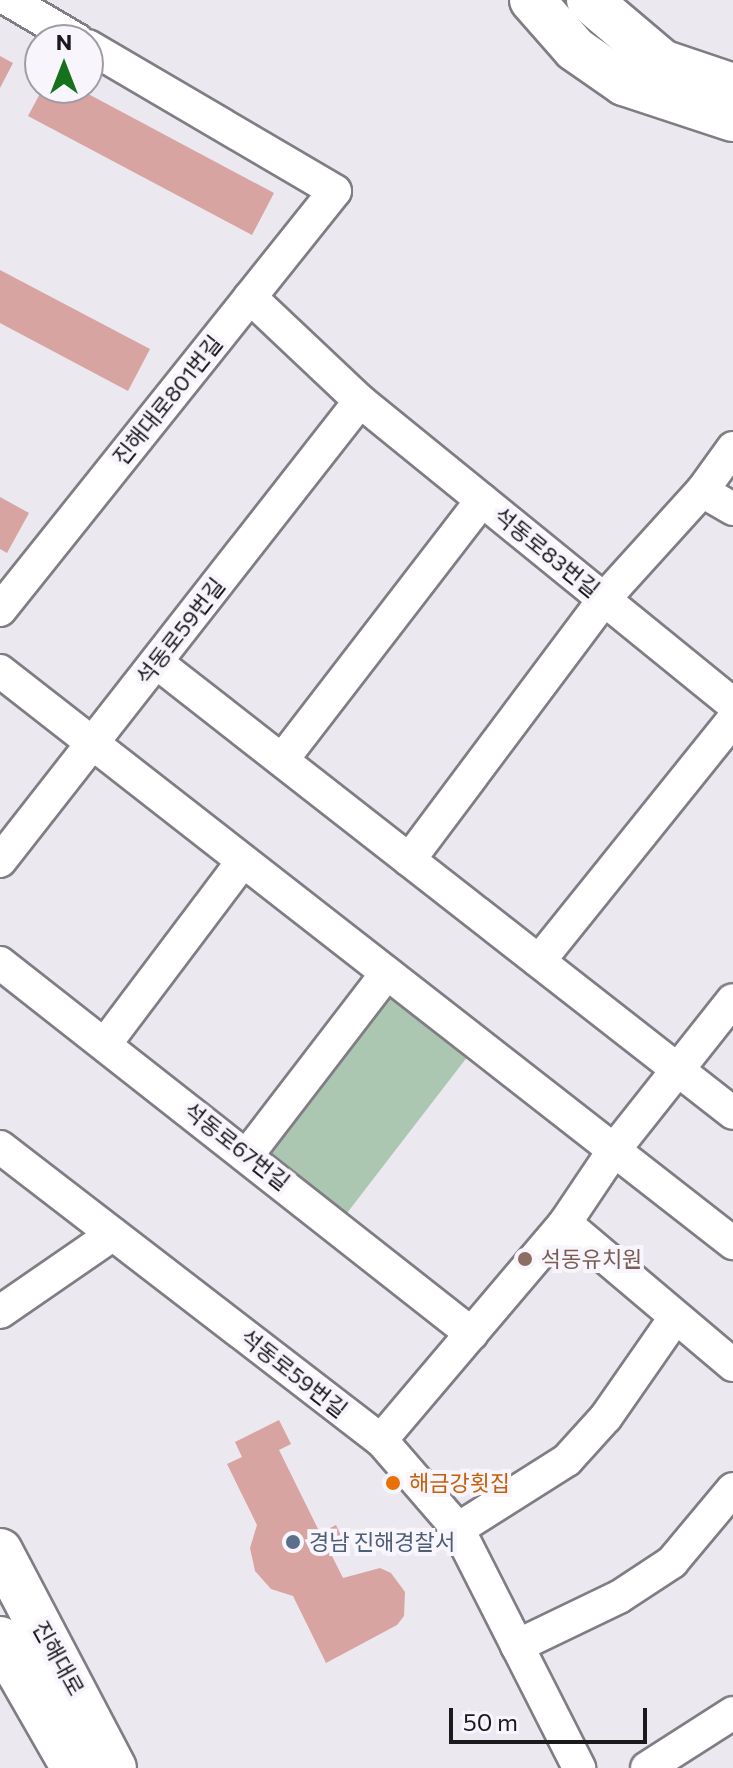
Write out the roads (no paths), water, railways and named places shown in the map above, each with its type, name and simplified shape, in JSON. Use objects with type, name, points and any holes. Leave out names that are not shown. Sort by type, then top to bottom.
[{"type":"main road","points":[[519,0],[575,49],[624,83],[733,119]]},
{"type":"main road","points":[[532,0],[575,49]]},
{"type":"main road","points":[[557,0],[623,58],[684,87],[733,98]]},
{"type":"main road","points":[[589,0],[662,62],[733,86]]},
{"type":"main road","name":"진해대로","points":[[0,1551],[114,1768]]},
{"type":"main road","name":"진해대로","points":[[0,1639],[74,1768]]},
{"type":"street","points":[[9,0],[50,24]]},
{"type":"street","name":"진해대로801번길","points":[[0,610],[335,191],[104,55]]},
{"type":"street","name":"석동로83번길","points":[[250,297],[360,401],[733,704]]},
{"type":"street","name":"석동로59번길","points":[[0,861],[360,401]]},
{"type":"street","points":[[409,860],[604,599],[702,491],[733,448]]},
{"type":"street","points":[[702,491],[733,509]]},
{"type":"street","points":[[282,760],[482,500]]},
{"type":"street","points":[[156,662],[733,1113]]},
{"type":"street","points":[[0,671],[733,1243]]},
{"type":"street","points":[[539,961],[733,720]]},
{"type":"street","points":[[105,1044],[243,861]]},
{"type":"street","name":"석동로67번길","points":[[0,963],[248,1154],[472,1334]]},
{"type":"street","points":[[248,1154],[387,973]]},
{"type":"street","points":[[381,1440],[565,1223],[614,1150],[733,1000]]},
{"type":"street","name":"석동로59번길","points":[[0,1147],[381,1440],[458,1529],[579,1768]]},
{"type":"street","points":[[565,1223],[674,1319],[733,1365]]},
{"type":"street","points":[[0,1312],[113,1234]]},
{"type":"street","points":[[458,1529],[567,1460],[606,1417],[674,1319]]},
{"type":"street","points":[[517,1646],[619,1597],[672,1562],[733,1489]]},
{"type":"street","points":[[647,1768],[733,1713]]},
{"type":"place","name":"석동유치원","points":[[525,1259]]},
{"type":"place","name":"해금강횟집","points":[[393,1483]]},
{"type":"place","name":"경남 진해경찰서","points":[[293,1542]]}]
